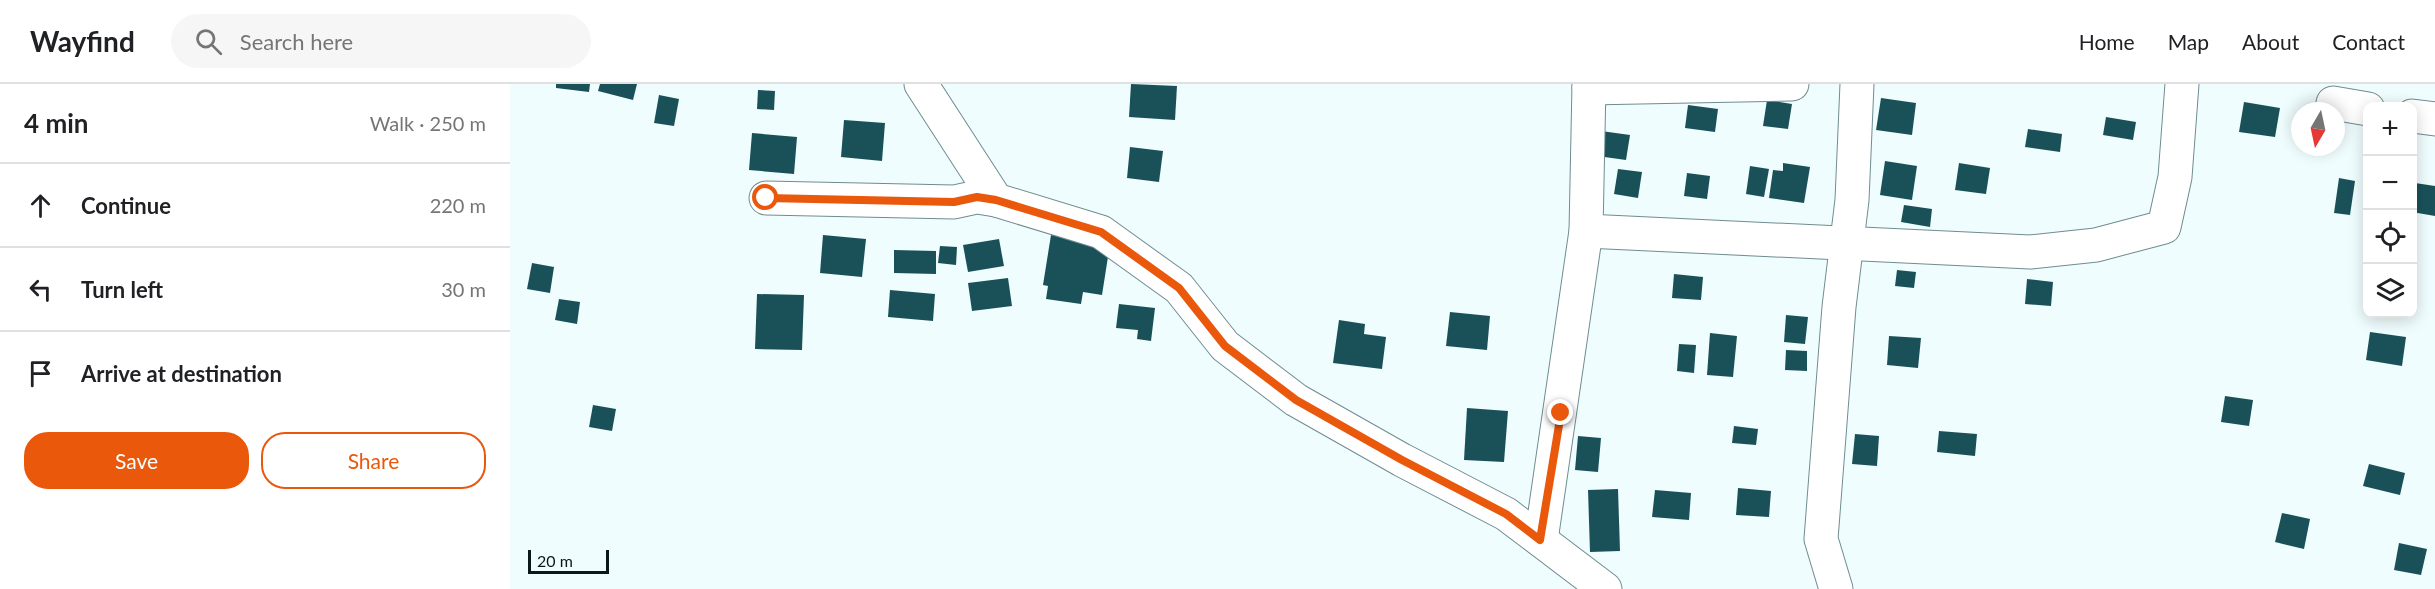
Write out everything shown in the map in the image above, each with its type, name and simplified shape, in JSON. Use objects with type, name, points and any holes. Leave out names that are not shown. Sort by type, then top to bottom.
[{"type":"street","points":[[921,84],[996,200]]},
{"type":"street","points":[[1540,540],[1586,231],[1589,86],[1792,84]]},
{"type":"street","points":[[1836,589],[1821,539],[1839,307],[1852,200],[1857,84]]},
{"type":"street","points":[[1586,231],[2030,252],[2096,245],[2164,227],[2175,177],[2182,84]]},
{"type":"street","points":[[2345,105],[2363,108]]},
{"type":"street","points":[[2417,117],[2435,119]]},
{"type":"street","points":[[766,198],[954,202],[977,197],[996,200],[1101,232],[1179,288],[1225,346],[1296,400],[1402,460],[1506,514],[1605,589]]},
{"type":"building","points":[[556,84],[590,84],[589,92],[556,88]]},
{"type":"building","points":[[600,84],[637,84],[633,100],[598,91]]},
{"type":"building","points":[[1131,84],[1177,86],[1175,120],[1129,117]]},
{"type":"building","points":[[758,90],[775,91],[774,110],[757,109]]},
{"type":"building","points":[[659,95],[679,99],[674,126],[654,123]]},
{"type":"building","points":[[1881,98],[1916,103],[1912,135],[1876,130]]},
{"type":"building","points":[[1767,100],[1792,104],[1788,129],[1763,126]]},
{"type":"building","points":[[2244,102],[2280,108],[2275,137],[2239,132]]},
{"type":"building","points":[[1688,105],[1718,109],[1715,132],[1685,128]]},
{"type":"building","points":[[2106,117],[2136,122],[2133,140],[2103,135]]},
{"type":"building","points":[[844,120],[885,123],[882,161],[841,157]]},
{"type":"building","points":[[2028,129],[2062,134],[2060,152],[2025,147]]},
{"type":"building","points":[[1594,130],[1630,135],[1626,160],[1590,155]]},
{"type":"building","points":[[752,133],[797,137],[794,174],[749,170]]},
{"type":"building","points":[[1130,147],[1163,151],[1159,182],[1127,178]]},
{"type":"building","points":[[1885,161],[1917,166],[1912,200],[1880,195]]},
{"type":"building","points":[[1783,163],[1810,167],[1804,203],[1769,198],[1773,170],[1783,171]]},
{"type":"building","points":[[1959,163],[1990,168],[1986,194],[1955,190]]},
{"type":"building","points":[[1750,166],[1769,169],[1764,197],[1746,194]]},
{"type":"building","points":[[1618,169],[1642,172],[1638,198],[1614,194]]},
{"type":"building","points":[[1687,173],[1710,176],[1707,199],[1684,196]]},
{"type":"building","points":[[2339,178],[2355,181],[2350,215],[2334,213]]},
{"type":"building","points":[[2417,183],[2435,186],[2435,216],[2417,213]]},
{"type":"building","points":[[1904,205],[1932,209],[1930,227],[1901,222]]},
{"type":"building","points":[[823,235],[866,239],[862,277],[820,273]]},
{"type":"building","points":[[1051,235],[1110,244],[1102,295],[1083,292],[1081,304],[1046,299],[1048,286],[1043,285]]},
{"type":"building","points":[[999,239],[1004,266],[968,272],[963,245]]},
{"type":"building","points":[[940,246],[957,247],[956,265],[938,263]]},
{"type":"building","points":[[894,250],[936,251],[936,274],[894,273]]},
{"type":"building","points":[[532,263],[554,267],[550,293],[527,289]]},
{"type":"building","points":[[1897,270],[1916,272],[1914,288],[1895,286]]},
{"type":"building","points":[[1674,274],[1703,277],[1701,300],[1672,298]]},
{"type":"building","points":[[1008,278],[1012,306],[972,311],[968,283]]},
{"type":"building","points":[[2027,279],[2053,282],[2051,306],[2025,304]]},
{"type":"building","points":[[890,290],[935,294],[933,321],[888,317]]},
{"type":"building","points":[[757,294],[804,295],[802,350],[755,349]]},
{"type":"building","points":[[559,299],[580,302],[577,324],[555,320]]},
{"type":"building","points":[[1119,304],[1155,308],[1151,341],[1137,339],[1138,330],[1116,328]]},
{"type":"building","points":[[1450,312],[1490,316],[1487,350],[1446,346]]},
{"type":"building","points":[[1786,315],[1808,317],[1805,344],[1784,342]]},
{"type":"building","points":[[1339,320],[1365,324],[1364,334],[1386,337],[1382,369],[1333,363]]},
{"type":"building","points":[[2370,332],[2406,337],[2402,366],[2366,360]]},
{"type":"building","points":[[1710,333],[1737,336],[1733,377],[1707,375]]},
{"type":"building","points":[[1889,336],[1921,338],[1918,368],[1887,365]]},
{"type":"building","points":[[1679,344],[1696,345],[1694,373],[1677,371]]},
{"type":"building","points":[[1786,350],[1807,351],[1807,371],[1785,370]]},
{"type":"building","points":[[2225,396],[2253,400],[2249,426],[2221,422]]},
{"type":"building","points":[[593,405],[616,409],[612,431],[589,427]]},
{"type":"building","points":[[1467,408],[1508,411],[1504,462],[1464,460]]},
{"type":"building","points":[[1734,426],[1758,429],[1756,445],[1732,443]]},
{"type":"building","points":[[1939,431],[1977,434],[1975,456],[1937,452]]},
{"type":"building","points":[[1855,434],[1879,436],[1877,466],[1852,464]]},
{"type":"building","points":[[1578,436],[1601,438],[1598,472],[1575,470]]},
{"type":"building","points":[[2369,464],[2405,473],[2400,495],[2363,486]]},
{"type":"building","points":[[1738,488],[1771,491],[1769,517],[1736,515]]},
{"type":"building","points":[[1618,489],[1620,551],[1590,552],[1588,490]]},
{"type":"building","points":[[1655,490],[1691,493],[1689,520],[1652,517]]},
{"type":"building","points":[[2282,513],[2310,519],[2304,549],[2275,542]]},
{"type":"building","points":[[2399,543],[2427,549],[2421,575],[2394,570]]},
{"type":"route","points":[[766,198],[954,202],[977,197],[996,200],[1101,232],[1179,288],[1225,346],[1296,400],[1402,460],[1506,514],[1540,540],[1561,413]]}]
